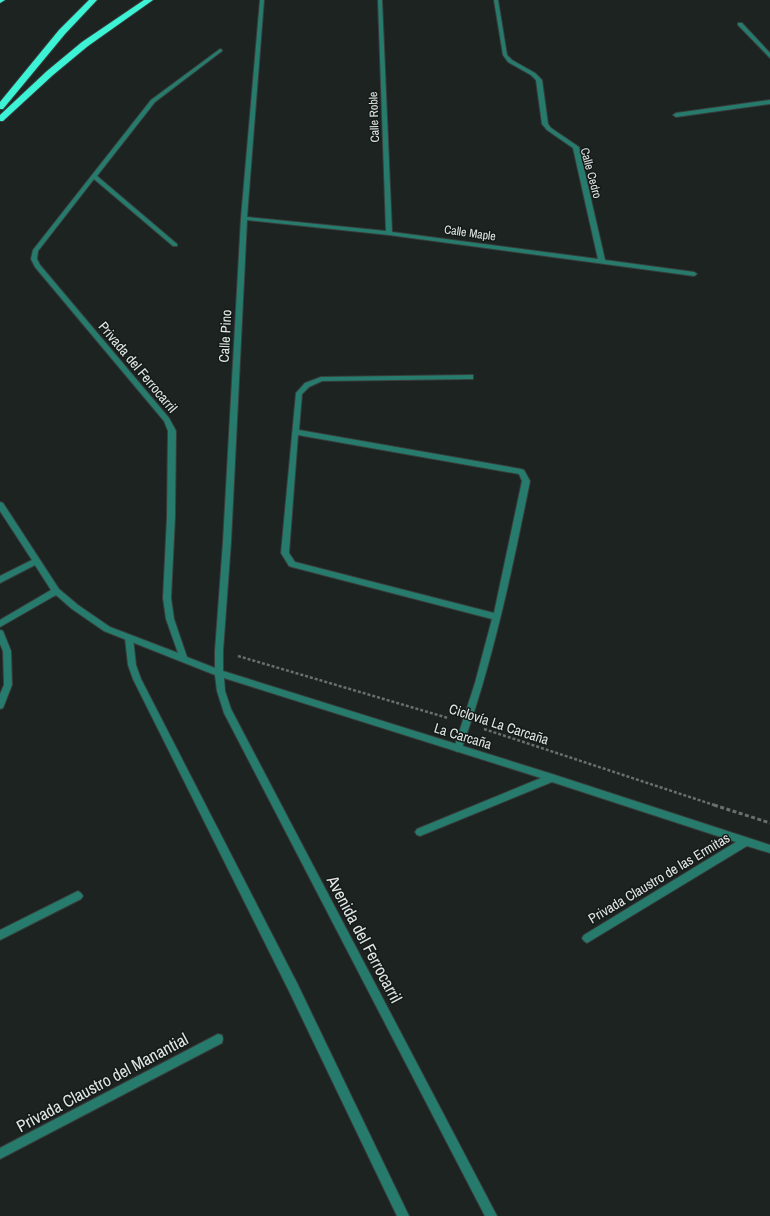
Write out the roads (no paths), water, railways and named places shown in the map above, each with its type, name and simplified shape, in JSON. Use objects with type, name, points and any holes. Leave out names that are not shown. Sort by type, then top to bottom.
[{"type":"highway","points":[[0,107],[62,32],[93,0]]},
{"type":"highway","points":[[0,119],[50,73],[85,44],[149,0]]},
{"type":"street","name":"Calle Pino","points":[[219,673],[219,651],[227,542],[244,218],[262,0]]},
{"type":"street","name":"Calle Roble","points":[[380,0],[389,233]]},
{"type":"street","name":"Calle Cedro","points":[[496,0],[505,54],[510,61],[533,74],[539,80],[545,124],[548,129],[576,147],[602,262]]},
{"type":"street","points":[[740,24],[770,56]]},
{"type":"street","name":"Privada del Ferrocarril","points":[[184,660],[170,619],[167,598],[171,518],[172,431],[167,420],[36,266],[34,259],[35,251],[153,101],[168,88],[220,50]]},
{"type":"street","points":[[676,115],[770,102]]},
{"type":"street","points":[[94,176],[175,245]]},
{"type":"street","name":"Calle Maple","points":[[244,218],[389,233],[694,274]]},
{"type":"street","points":[[471,378],[321,378],[307,385],[299,393],[285,553],[292,564],[496,617]]},
{"type":"street","points":[[295,432],[521,472],[526,481],[496,617],[468,724],[458,748]]},
{"type":"street","points":[[0,505],[56,591],[74,607],[107,629],[129,638],[132,665],[136,679],[289,980],[403,1216]]},
{"type":"street","points":[[0,580],[37,561]]},
{"type":"street","points":[[0,624],[56,591]]},
{"type":"street","points":[[0,633],[7,651],[8,685],[0,705]]},
{"type":"street","name":"La Carcaña","points":[[129,638],[219,673],[552,778],[770,849]]},
{"type":"street","name":"Avenida del Ferrocarril","points":[[219,673],[221,691],[227,710],[492,1216]]},
{"type":"street","points":[[420,832],[552,778]]},
{"type":"street","name":"Privada Claustro de las Ermitas","points":[[587,938],[746,841]]},
{"type":"street","points":[[0,935],[78,896]]},
{"type":"street","name":"Privada Claustro del Manantial","points":[[0,1154],[218,1039]]}]
